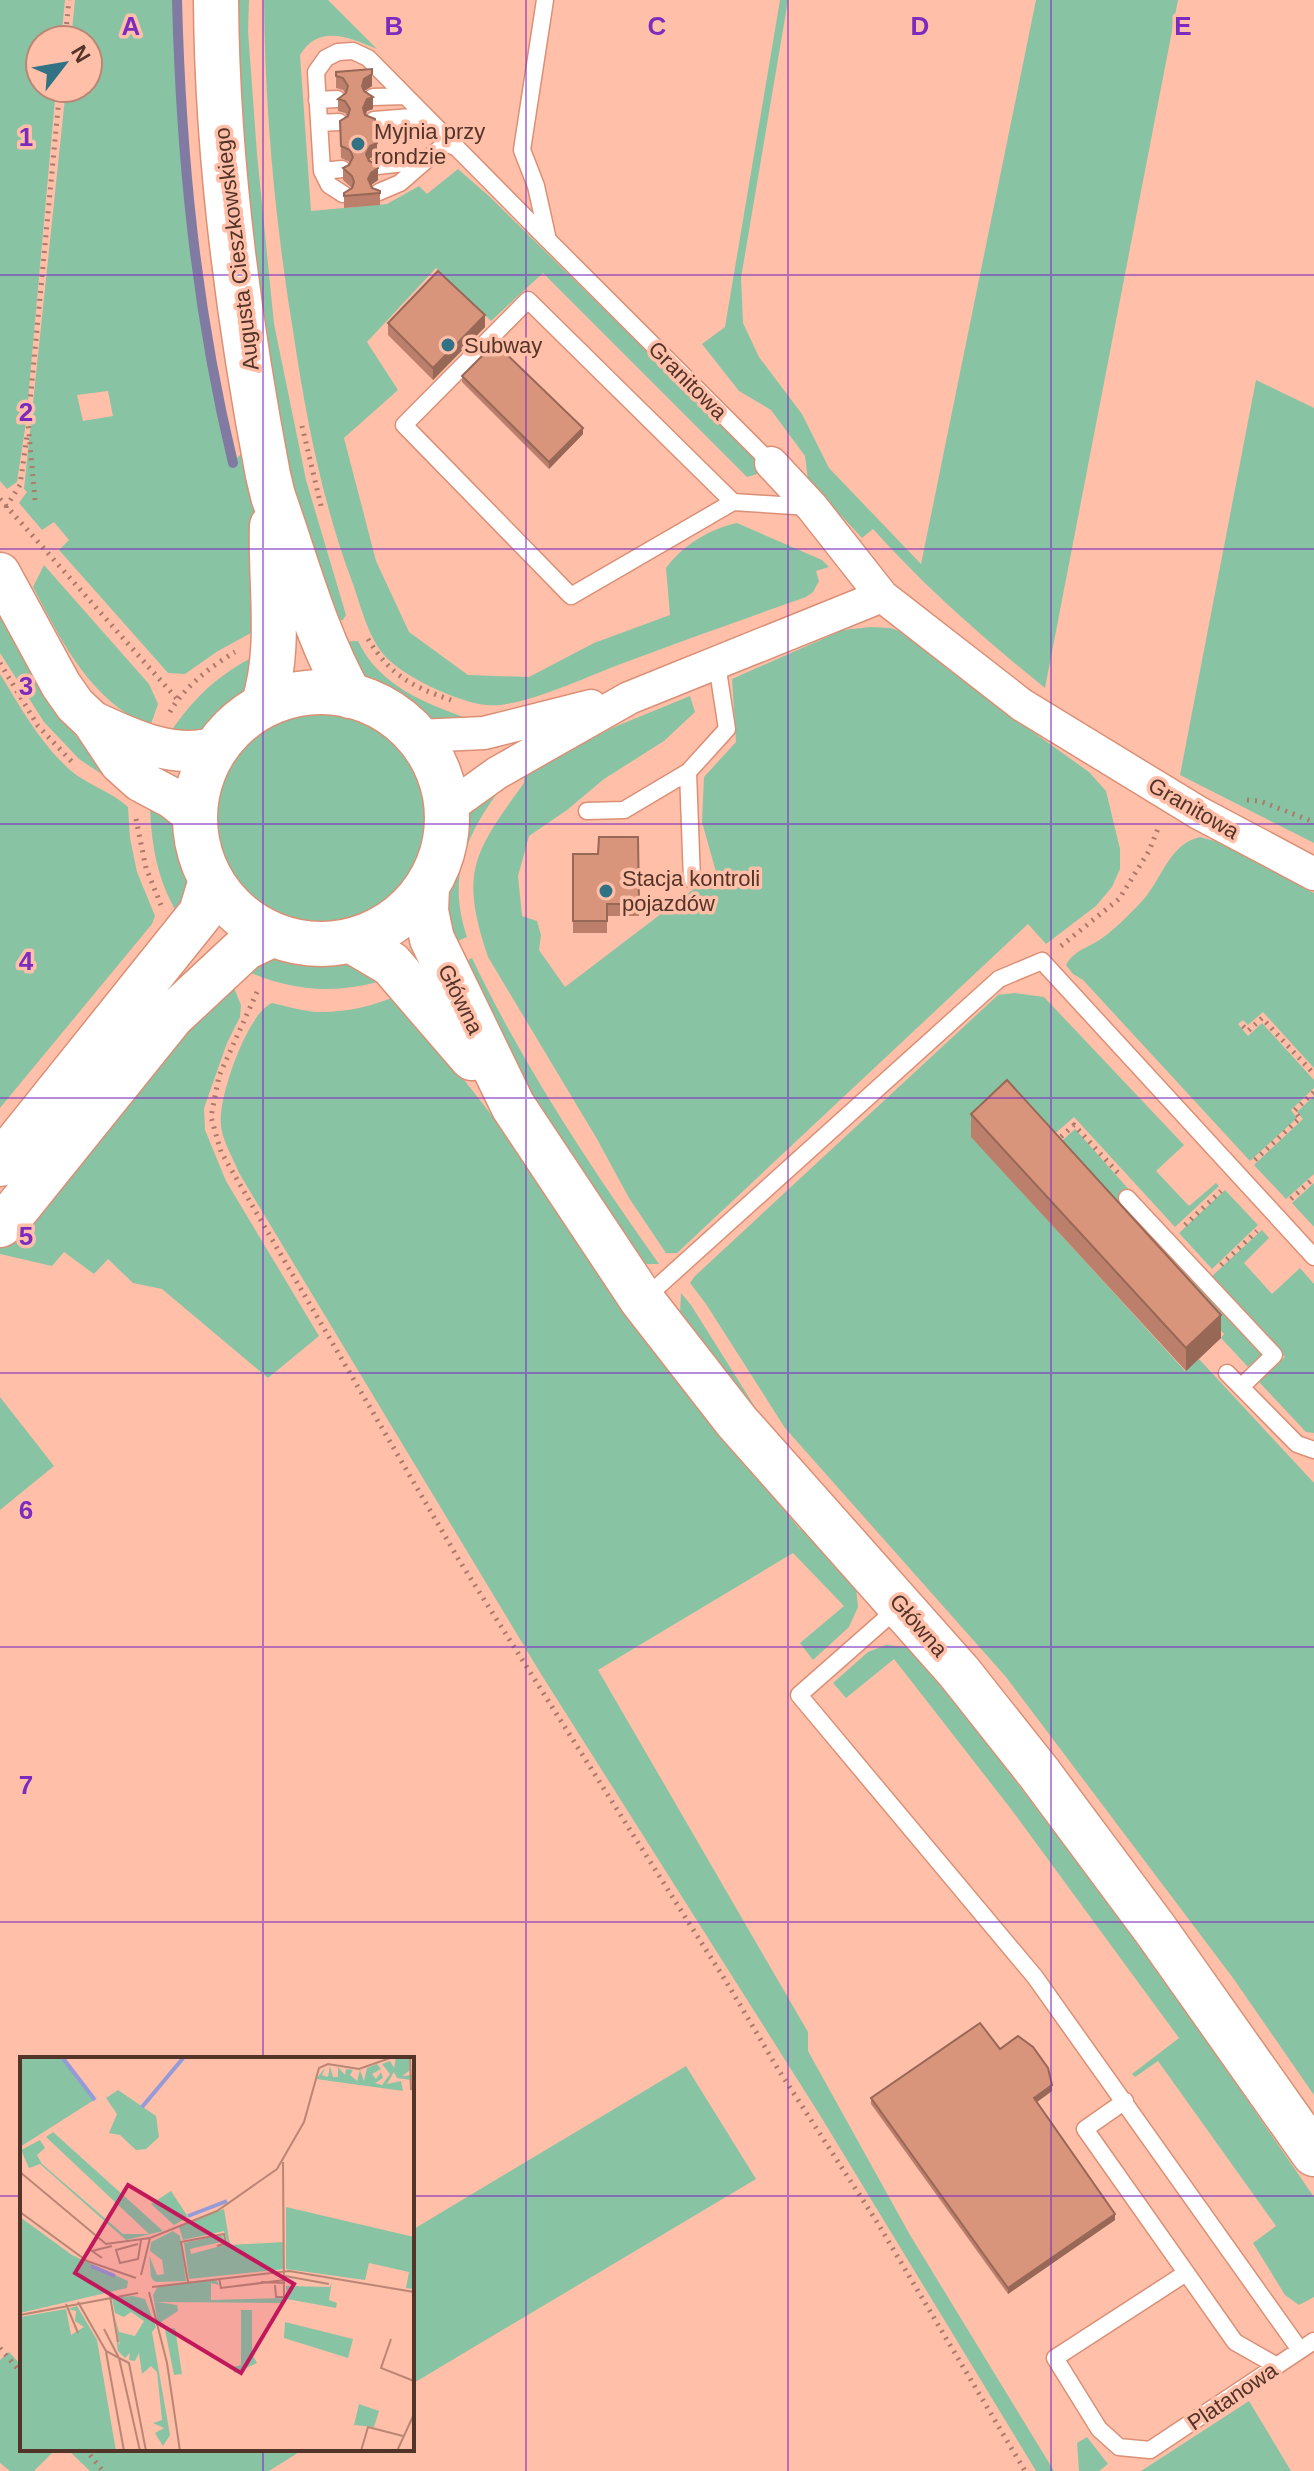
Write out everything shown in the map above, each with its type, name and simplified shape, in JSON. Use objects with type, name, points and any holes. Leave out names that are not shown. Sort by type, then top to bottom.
[{"type":"main road","name":"Augusta Cieszkowskiego","points":[[216,0],[217,70],[230,241],[254,401],[273,496],[330,661],[350,696]]},
{"type":"main road","name":"Augusta Cieszkowskiego","points":[[263,706],[271,682],[275,653],[271,561],[273,496]]},
{"type":"main road","points":[[305,694],[350,696],[376,705],[418,736],[439,774],[447,812],[446,839],[439,864],[427,888],[394,922],[374,934],[352,941],[308,944],[272,935],[247,919],[211,880],[200,853],[195,816],[200,783],[217,747],[244,719],[263,706],[305,694]]},
{"type":"main road","points":[[0,1164],[201,913],[211,880]]},
{"type":"main road","name":"Główna","points":[[427,888],[426,911],[432,939],[513,1106]]},
{"type":"main road","points":[[0,1225],[11,1216],[172,1016],[245,948],[272,935]]},
{"type":"main road","name":"Główna","points":[[352,941],[391,964],[513,1106],[642,1300],[737,1422],[959,1672],[1078,1824],[1314,2154]]},
{"type":"street","name":"Granitowa","points":[[771,463],[812,507],[882,596],[1022,705],[1171,796],[1314,874]]},
{"type":"street","points":[[0,573],[61,685],[75,705],[92,721],[120,763],[140,781],[172,798],[195,816]]},
{"type":"street","points":[[418,736],[484,733],[629,698],[882,596]]},
{"type":"street","points":[[447,812],[497,773],[629,698]]},
{"type":"street","points":[[92,721],[135,741],[154,746],[184,752],[217,747]]},
{"type":"lane","points":[[545,0],[522,150],[536,186],[548,240]]},
{"type":"lane","name":"Granitowa","points":[[317,100],[316,72],[326,58],[338,52],[353,51],[368,58],[771,463]]},
{"type":"lane","points":[[373,97],[405,96]]},
{"type":"lane","points":[[337,99],[317,100],[322,171],[329,185],[343,194]]},
{"type":"lane","points":[[374,120],[424,116]]},
{"type":"lane","points":[[319,123],[339,122]]},
{"type":"lane","points":[[379,192],[400,183],[446,143],[455,147]]},
{"type":"lane","points":[[377,166],[423,161]]},
{"type":"lane","points":[[322,171],[342,169]]},
{"type":"lane","points":[[733,502],[528,300],[404,425],[571,596],[733,502],[812,507]]},
{"type":"lane","points":[[587,811],[624,810],[688,772],[727,729],[717,664]]},
{"type":"lane","points":[[688,772],[692,880]]},
{"type":"lane","points":[[642,1300],[999,979],[1042,961],[1314,1257]]},
{"type":"lane","points":[[1127,1198],[1274,1355],[1241,1387]]},
{"type":"lane","points":[[1227,1373],[1297,1444],[1314,1450]]},
{"type":"lane","points":[[901,1605],[799,1695],[1035,1977],[1307,2345]]},
{"type":"lane","points":[[1125,2101],[1085,2129],[1235,2342],[1277,2366]]},
{"type":"lane","name":"Platanowa","points":[[1186,2273],[1055,2358],[1099,2429],[1119,2447],[1150,2450],[1307,2345]]},
{"type":"path","points":[[67,24],[69,0]]},
{"type":"path","points":[[6,507],[20,485],[58,104]]},
{"type":"path","points":[[299,416],[323,517]]},
{"type":"path","points":[[28,423],[35,500]]},
{"type":"path","points":[[0,499],[177,699],[221,660],[245,646]]},
{"type":"path","points":[[360,626],[383,664],[424,691],[460,704]]},
{"type":"path","points":[[1042,961],[1119,899],[1149,851],[1171,796]]},
{"type":"path","points":[[137,824],[146,868],[167,917]]},
{"type":"path","points":[[257,991],[219,1076],[211,1117],[227,1164],[459,1560],[877,2222],[1025,2471]]},
{"type":"path","points":[[1243,1026],[1248,1031],[1262,1018],[1314,1074]]},
{"type":"path","points":[[1049,1149],[1074,1125],[1125,1179]]},
{"type":"path","points":[[1212,1273],[1314,1178]]},
{"type":"path","points":[[0,2348],[20,2372]]},
{"type":"path","points":[[87,2451],[103,2471]]},
{"type":"green space","points":[[0,0],[65,0],[63,24],[24,24],[24,104],[55,104],[26,422],[17,482],[7,489],[0,481]]},
{"type":"green space","points":[[75,0],[177,0],[182,117],[200,290],[233,462],[246,449],[259,546],[263,630],[218,651],[185,674],[168,673],[59,550],[69,540],[54,522],[42,530],[19,503],[27,492],[24,489],[64,104],[104,104],[104,24],[73,24]],"holes":[[[108,391],[113,416],[83,421],[77,395]]]},
{"type":"green space","points":[[235,0],[249,0],[248,31],[257,154],[274,324],[306,480],[346,615],[343,620],[324,621],[300,523],[270,375],[245,198]]},
{"type":"green space","points":[[264,0],[328,0],[377,49],[346,38],[326,36],[316,39],[300,55],[311,211],[387,204],[419,186],[427,194],[458,169],[757,460],[757,474],[747,477],[543,273],[491,321],[436,268],[367,342],[398,390],[344,438],[376,561],[409,632],[468,675],[529,677],[594,643],[670,615],[666,568],[697,540],[716,529],[737,523],[822,560],[829,567],[816,571],[819,581],[813,592],[552,691],[500,705],[474,703],[446,694],[404,672],[384,655],[366,621],[332,522],[304,395],[276,207],[266,83]]},
{"type":"green space","points":[[780,0],[788,0],[741,278],[743,323],[759,357],[802,414],[829,468],[921,564],[1036,0],[1178,0],[1045,688],[956,612],[873,529],[862,538],[808,480],[805,456],[771,410],[739,391],[702,344],[725,327]]},
{"type":"green space","points":[[1256,380],[1314,408],[1314,843],[1180,775]]},
{"type":"green space","points":[[44,565],[149,684],[158,704],[150,727],[110,701],[67,649],[33,587]]},
{"type":"green space","points":[[0,605],[49,700],[82,744],[129,785],[127,791],[79,759],[44,722],[0,653]]},
{"type":"green space","points":[[890,628],[909,634],[983,696],[1089,772],[1106,791],[1120,849],[1120,869],[1112,887],[1096,906],[1046,944],[1028,924],[677,1253],[666,1253],[629,1198],[488,957],[474,904],[476,864],[493,827],[524,783],[524,774],[612,728],[690,696],[695,712],[664,741],[604,779],[529,836],[518,876],[522,916],[537,921],[541,935],[539,950],[565,987],[716,872],[702,822],[704,777],[736,742],[732,679],[843,630]]},
{"type":"green space","points":[[358,641],[367,657],[392,682],[421,700],[471,720],[436,724],[369,686],[330,642]]},
{"type":"green space","points":[[257,655],[242,698],[226,714],[201,731],[170,733],[208,688]]},
{"type":"green space","points":[[0,674],[32,725],[59,760],[128,807],[137,872],[155,916],[152,924],[0,1108]]},
{"type":"green space","points":[[322,707],[363,715],[382,725],[398,739],[412,755],[422,774],[430,815],[422,856],[412,875],[398,891],[382,905],[363,915],[322,923],[281,915],[262,905],[246,891],[232,875],[222,856],[214,815],[222,774],[232,755],[246,739],[262,725],[281,715]]},
{"type":"green space","points":[[501,788],[478,824],[463,858],[459,895],[467,937],[442,948],[442,886],[454,854],[460,824],[470,810]]},
{"type":"green space","points":[[150,798],[180,827],[189,855],[194,879],[182,920],[166,892],[157,862],[151,830]]},
{"type":"green space","points":[[1200,837],[1222,843],[1314,893],[1314,1068],[1263,1012],[1248,1025],[1243,1020],[1238,1024],[1248,1036],[1262,1023],[1314,1080],[1314,1088],[1291,1110],[1297,1118],[1250,1161],[1066,965],[1077,953],[1123,921],[1150,892],[1173,854],[1189,841]]},
{"type":"green space","points":[[281,953],[348,958],[385,980],[347,988],[312,988],[277,982],[241,969]]},
{"type":"green space","points":[[472,958],[513,1038],[559,1115],[659,1264],[639,1264],[453,968]]},
{"type":"green space","points":[[234,988],[241,1005],[240,1017],[227,1043],[204,1108],[205,1130],[226,1181],[319,1336],[268,1378],[162,1289],[133,1283],[108,1259],[94,1274],[64,1252],[52,1266],[0,1254],[0,1241],[157,1055]]},
{"type":"green space","points":[[1014,993],[1044,997],[1184,1145],[1156,1171],[1189,1206],[1216,1183],[1219,1186],[1175,1227],[1074,1117],[1050,1138],[971,1136],[1185,1371],[1199,1359],[1314,1483],[1314,2095],[1233,1978],[1006,1677],[785,1428],[690,1283],[998,995]]},
{"type":"green space","points":[[398,995],[521,1153],[577,1244],[659,1356],[799,1528],[845,1568],[856,1587],[858,1607],[849,1627],[813,1660],[800,1643],[844,1606],[793,1553],[598,1670],[808,2032],[808,2051],[910,2235],[1054,2471],[1036,2471],[818,2112],[541,1674],[228,1150],[221,1126],[224,1097],[244,1039],[262,1010],[272,1003],[311,1011],[337,1011]]},
{"type":"green space","points":[[1314,1096],[1314,1174],[1286,1199],[1254,1165],[1303,1119],[1297,1112]]},
{"type":"green space","points":[[1075,1129],[1132,1193],[1111,1212],[1053,1149]]},
{"type":"green space","points":[[1314,1183],[1314,1227],[1292,1203]]},
{"type":"green space","points":[[1225,1190],[1258,1225],[1212,1269],[1179,1233]]},
{"type":"green space","points":[[1128,1206],[1262,1355],[1248,1367],[1221,1338],[1224,1334],[1117,1215]]},
{"type":"green space","points":[[1262,1230],[1269,1238],[1244,1263],[1272,1294],[1300,1268],[1314,1284],[1314,1433],[1306,1432],[1259,1382],[1285,1357],[1211,1277]]},
{"type":"green space","points":[[681,1293],[691,1305],[767,1426],[680,1313]]},
{"type":"green space","points":[[0,1397],[54,1466],[0,1510]]},
{"type":"green space","points":[[886,1645],[908,1647],[976,1729],[1142,1947],[1314,2197],[1314,2297],[1299,2305],[1285,2295],[1253,2243],[1276,2226],[1158,2061],[1135,2077],[1132,2074],[1179,2038],[1011,1809],[894,1659],[846,1698],[833,1683],[868,1652]]},
{"type":"green space","points":[[686,2066],[756,2179],[414,2383],[414,2229]]},
{"type":"green space","points":[[9,2352],[20,2364],[20,2451],[54,2451],[34,2471],[10,2471],[0,2463],[0,2360]]},
{"type":"green space","points":[[1249,2401],[1291,2471],[1141,2471]]},
{"type":"green space","points":[[1087,2437],[1108,2464],[1099,2471],[1079,2471],[1077,2443]]},
{"type":"green space","points":[[69,2451],[301,2451],[269,2471],[90,2471]]},
{"type":"building","name":"Myjnia przy rondzie","points":[[372,69],[372,74],[364,79],[362,86],[373,97],[367,99],[363,108],[365,115],[375,119],[377,143],[370,146],[366,154],[369,161],[378,165],[368,179],[372,188],[380,193],[344,196],[354,182],[343,168],[349,165],[353,157],[350,150],[341,146],[340,121],[348,116],[350,109],[345,101],[338,99],[346,93],[348,86],[343,78],[336,76],[336,72]]},
{"type":"building","points":[[438,271],[485,315],[433,368],[388,323]]},
{"type":"building","points":[[495,343],[583,428],[549,462],[462,376]]},
{"type":"building","name":"Stacja kontroli pojazdów","points":[[599,837],[638,837],[639,904],[607,904],[607,921],[573,921],[573,854],[598,854]]},
{"type":"building","points":[[1007,1080],[1221,1315],[1186,1348],[971,1114]]},
{"type":"building","points":[[980,2023],[1000,2049],[1018,2036],[1033,2047],[1048,2068],[1052,2085],[1034,2098],[1115,2214],[1008,2288],[871,2098]]},
{"type":"waterway","points":[[177,0],[182,117],[200,291],[233,463]]},
{"type":"place","name":"Myjnia przy rondzie","points":[[358,144]]},
{"type":"place","name":"Subway","points":[[448,345]]},
{"type":"place","name":"Stacja kontroli pojazdów","points":[[606,891]]}]
